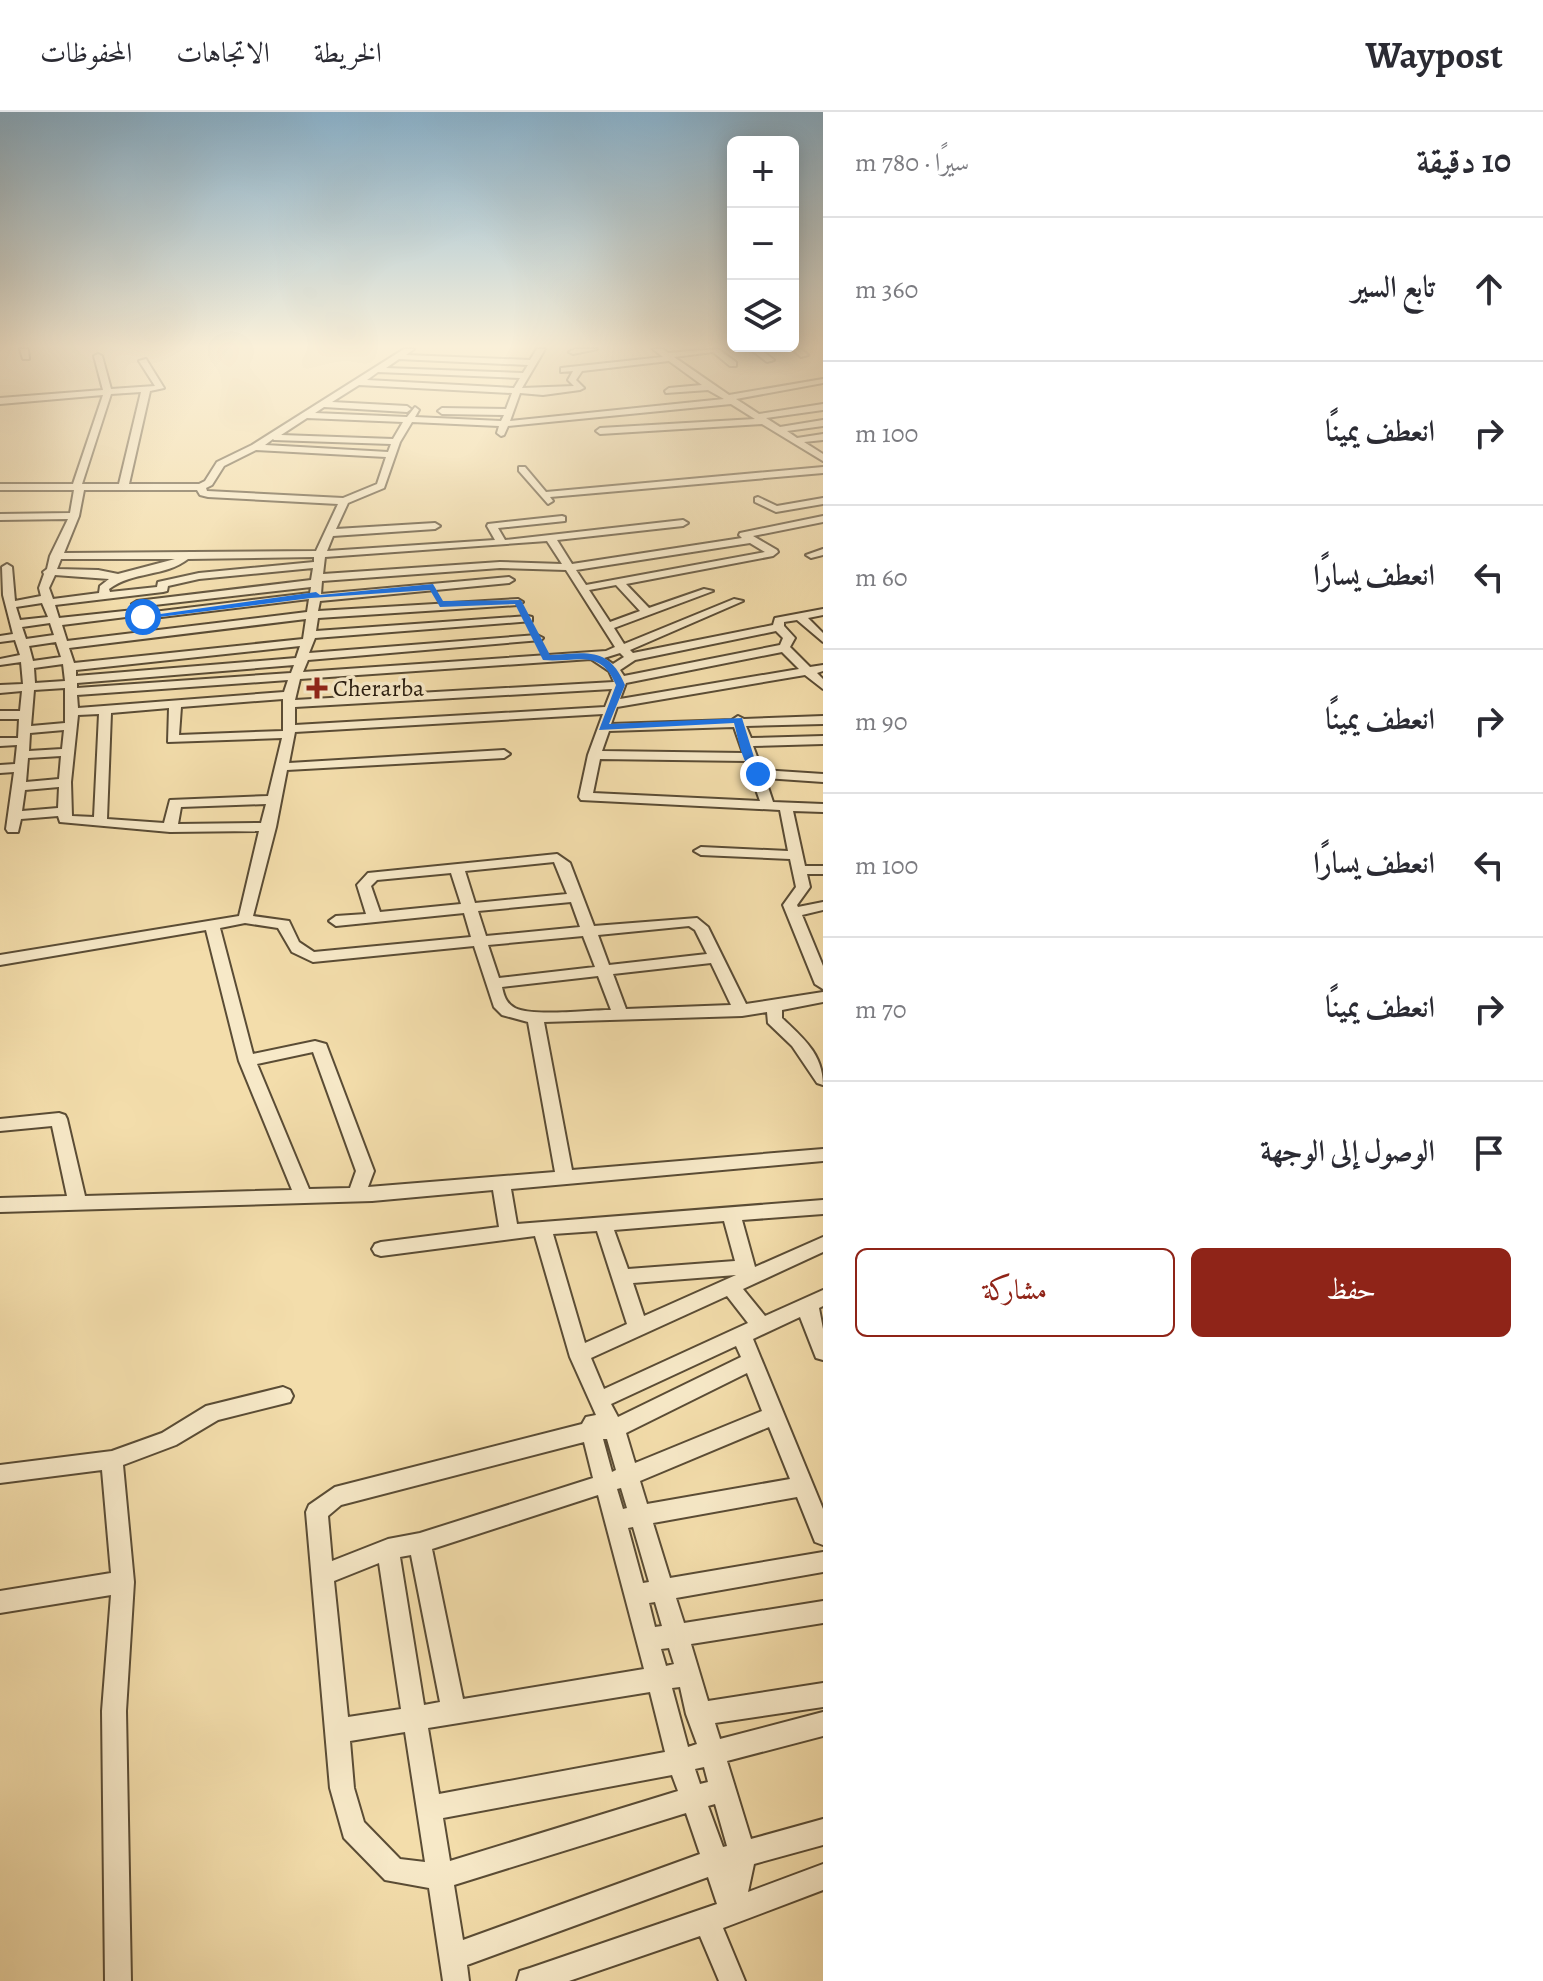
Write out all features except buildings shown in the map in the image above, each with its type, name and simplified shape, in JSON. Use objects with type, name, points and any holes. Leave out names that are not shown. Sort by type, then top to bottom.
[{"type":"street","points":[[94,436],[78,486],[74,516],[48,572],[46,601],[70,677],[72,712],[65,782],[65,819],[170,828],[269,827]]},
{"type":"street","points":[[124,485],[135,436]]},
{"type":"street","points":[[0,487],[201,487],[209,483],[220,464],[268,437],[289,436]]},
{"type":"street","points":[[255,447],[361,436]]},
{"type":"street","points":[[201,487],[200,490],[208,494],[344,501],[381,486],[401,436]]},
{"type":"street","points":[[789,436],[823,458]]},
{"type":"street","points":[[796,441],[823,437]]},
{"type":"street","points":[[522,469],[577,536]]},
{"type":"street","points":[[543,495],[823,470]]},
{"type":"street","points":[[678,494],[823,480]]},
{"type":"street","points":[[758,500],[776,509],[794,524]]},
{"type":"street","points":[[245,919],[275,800],[289,732],[289,700],[308,638],[316,579],[328,533],[344,501]]},
{"type":"street","points":[[776,509],[823,501]]},
{"type":"street","points":[[803,505],[822,519]]},
{"type":"street","points":[[0,517],[74,516]]},
{"type":"street","points":[[502,543],[492,526],[562,519]]},
{"type":"street","points":[[585,588],[773,552],[744,535],[746,532],[822,519]]},
{"type":"street","points":[[11,617],[54,621],[134,613],[145,616],[449,547],[551,539],[683,523]]},
{"type":"street","points":[[328,533],[435,526]]},
{"type":"street","points":[[551,539],[627,653]]},
{"type":"street","points":[[137,604],[316,579],[500,565],[572,567],[750,540]]},
{"type":"street","points":[[449,547],[458,567]]},
{"type":"street","points":[[55,556],[185,556],[316,579]]},
{"type":"street","points":[[185,556],[172,565],[132,570],[116,577],[104,588],[105,596],[163,589],[162,584],[199,576],[316,579],[433,587],[509,580]]},
{"type":"street","points":[[500,565],[546,658]]},
{"type":"street","points":[[7,567],[11,617],[26,661],[29,687],[14,822],[64,812]]},
{"type":"street","points":[[48,572],[98,573],[116,577]]},
{"type":"street","points":[[620,583],[646,612]]},
{"type":"street","points":[[433,587],[462,663]]},
{"type":"street","points":[[609,626],[708,591]]},
{"type":"street","points":[[0,639],[11,617],[46,601],[102,596]]},
{"type":"street","points":[[738,601],[627,653],[594,755],[586,797],[823,808]]},
{"type":"street","points":[[11,617],[60,642],[313,615],[440,604],[518,602]]},
{"type":"street","points":[[778,627],[779,620],[823,612]]},
{"type":"street","points":[[799,616],[823,639]]},
{"type":"street","points":[[0,689],[29,687],[70,677],[308,638],[447,623],[528,619]]},
{"type":"street","points":[[0,662],[26,661],[70,677],[302,664],[462,663],[627,653],[778,627]]},
{"type":"street","points":[[778,627],[789,638],[784,648]]},
{"type":"street","points":[[302,664],[455,643],[537,638]]},
{"type":"street","points":[[784,648],[823,685]]},
{"type":"street","points":[[72,712],[175,703],[289,700],[618,678],[784,648]]},
{"type":"street","points":[[593,655],[618,678]]},
{"type":"street","points":[[175,703],[172,739],[612,707],[823,668]]},
{"type":"street","points":[[100,823],[105,709]]},
{"type":"street","points":[[0,715],[25,715]]},
{"type":"street","points":[[603,728],[738,720],[823,720]]},
{"type":"street","points":[[738,720],[768,806]]},
{"type":"street","points":[[0,769],[24,748],[71,726]]},
{"type":"street","points":[[746,742],[823,740]]},
{"type":"street","points":[[0,742],[24,748],[68,752]]},
{"type":"street","points":[[281,767],[504,754]]},
{"type":"street","points":[[594,755],[749,757]]},
{"type":"street","points":[[758,774],[823,778]]},
{"type":"street","points":[[0,796],[65,782]]},
{"type":"street","points":[[170,828],[175,803],[275,800]]},
{"type":"street","points":[[786,807],[803,891],[790,901],[823,984]]},
{"type":"street","points":[[701,851],[794,855]]},
{"type":"street","points":[[372,912],[364,885],[370,877],[554,857],[562,861],[620,1013]]},
{"type":"street","points":[[457,868],[503,1007],[514,1014],[535,1017],[742,1011],[823,997]]},
{"type":"street","points":[[801,870],[823,870]]},
{"type":"street","points":[[336,921],[372,912],[574,892]]},
{"type":"street","points":[[793,913],[823,906]]},
{"type":"street","points":[[0,960],[212,927],[245,919],[284,924],[290,942],[298,952],[313,957],[692,921],[700,925],[742,1011]]},
{"type":"street","points":[[212,927],[247,1061],[303,1196]]},
{"type":"street","points":[[494,983],[716,958]]},
{"type":"street","points":[[775,1006],[774,1019],[798,1042],[823,1079]]},
{"type":"street","points":[[535,1017],[565,1177]]},
{"type":"street","points":[[247,1061],[315,1046],[320,1048],[365,1171],[357,1194]]},
{"type":"street","points":[[0,1125],[59,1119],[77,1201]]},
{"type":"street","points":[[0,1205],[357,1194],[823,1155]]},
{"type":"street","points":[[501,1183],[509,1232]]},
{"type":"street","points":[[381,1249],[542,1228],[823,1207]]},
{"type":"street","points":[[731,1214],[747,1272]]},
{"type":"street","points":[[603,1223],[638,1328]]},
{"type":"street","points":[[542,1228],[580,1354],[598,1401],[616,1479],[615,1520],[680,1761],[732,1910]]},
{"type":"street","points":[[620,1277],[747,1272],[823,1244]]},
{"type":"street","points":[[580,1354],[730,1286],[747,1272]]},
{"type":"street","points":[[730,1286],[751,1330],[752,1361],[823,1535]]},
{"type":"street","points":[[598,1401],[816,1301]]},
{"type":"street","points":[[816,1301],[810,1321],[823,1352]]},
{"type":"street","points":[[721,1790],[439,1877],[394,1871],[353,1829],[342,1788],[317,1512],[335,1497],[603,1430],[752,1361]]},
{"type":"street","points":[[0,1474],[112,1460],[169,1439],[213,1412],[283,1396]]},
{"type":"street","points":[[324,1575],[388,1549],[420,1543],[616,1479],[774,1415]]},
{"type":"street","points":[[112,1460],[123,1582],[114,1711],[118,1981]]},
{"type":"street","points":[[616,1479],[639,1517],[743,1855],[732,1910]]},
{"type":"street","points":[[615,1520],[803,1486]]},
{"type":"street","points":[[420,1543],[454,1713]]},
{"type":"street","points":[[388,1549],[454,1969],[714,1862],[823,1832]]},
{"type":"street","points":[[635,1595],[661,1593],[823,1562]]},
{"type":"street","points":[[0,1602],[123,1582]]},
{"type":"street","points":[[647,1640],[823,1612]]},
{"type":"street","points":[[337,1731],[686,1674]]},
{"type":"street","points":[[698,1714],[823,1695]]},
{"type":"street","points":[[429,1808],[680,1761],[823,1724]]},
{"type":"street","points":[[530,1981],[707,1921],[823,1877]]},
{"type":"street","points":[[707,1921],[732,1981]]},
{"type":"place","name":"Cherarba","points":[[317,688]]},
{"type":"route","points":[[143,617],[316,595],[315,598],[433,587],[440,604],[518,602],[546,658],[593,655],[613,669],[621,680],[603,728],[738,720],[749,757],[758,774]]}]
